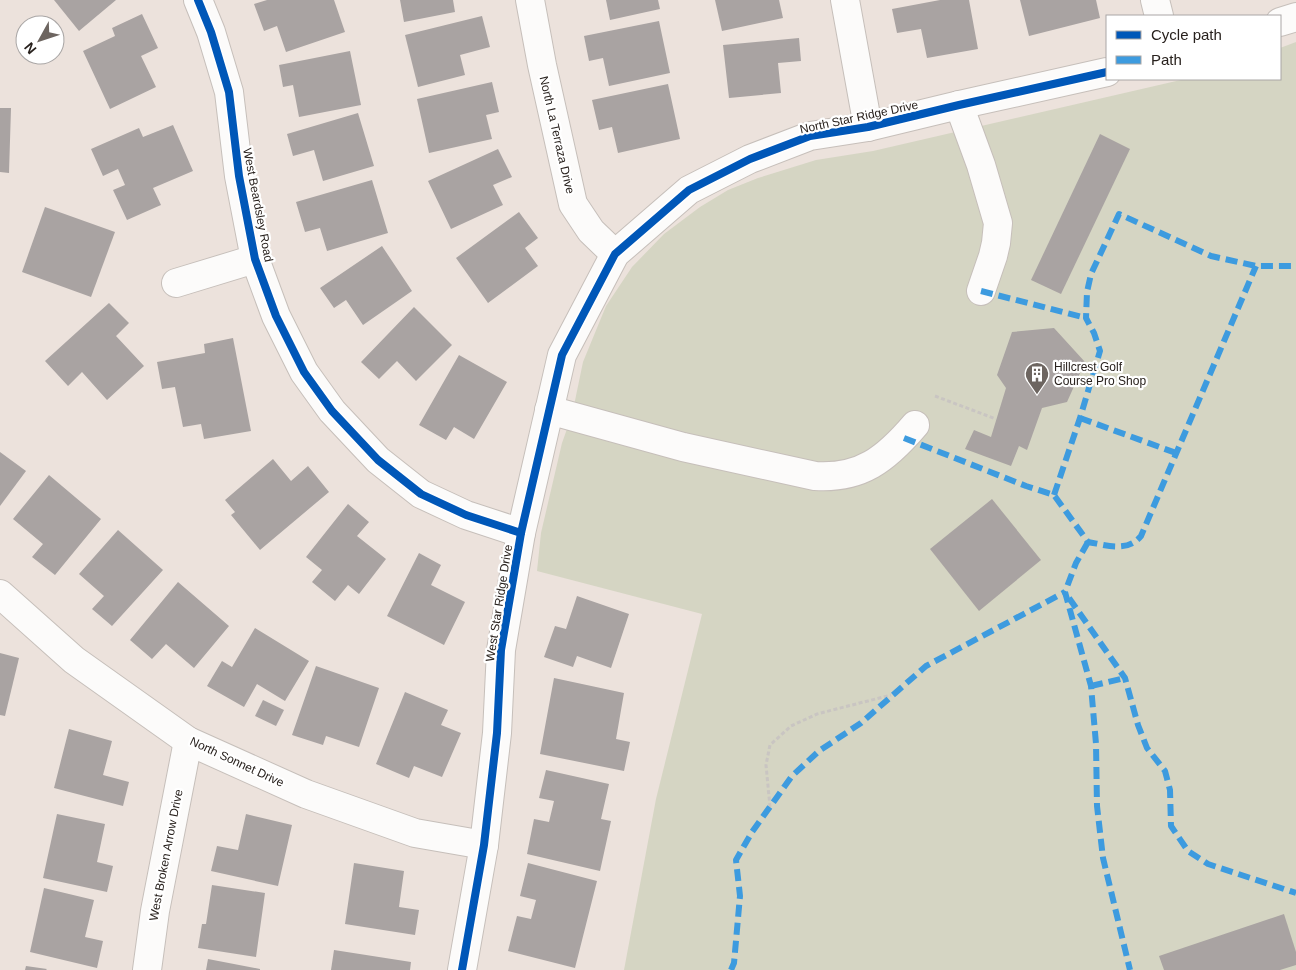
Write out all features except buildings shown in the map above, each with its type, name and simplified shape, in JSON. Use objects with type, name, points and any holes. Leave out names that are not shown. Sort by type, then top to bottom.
[{"type":"street","name":"West Beardsley Road","points":[[198,0],[211,32],[229,92],[240,176],[255,259],[276,316],[304,372],[332,411],[378,460],[421,494],[466,515],[522,533]]},
{"type":"street","name":"North La Terraza Drive","points":[[530,0],[542,66],[573,204],[591,232],[615,254]]},
{"type":"street","points":[[845,0],[868,127]]},
{"type":"street","points":[[1155,0],[1159,15]]},
{"type":"street","points":[[1281,22],[1296,17]]},
{"type":"street","name":"North Star Ridge Drive","points":[[615,254],[689,190],[750,159],[810,136],[868,127],[1106,72]]},
{"type":"street","points":[[959,105],[981,165],[998,223],[993,256],[980,291]]},
{"type":"street","name":"West Star Ridge Drive","points":[[462,970],[484,845],[498,733],[501,650],[522,533],[562,355],[615,254]]},
{"type":"street","name":"West Beardsley Road","points":[[176,283],[255,259]]},
{"type":"street","points":[[549,410],[683,447],[815,476],[829,477],[864,469],[874,463],[895,447],[915,425]]},
{"type":"street","name":"North Sonnet Drive","points":[[0,594],[74,660],[188,741],[306,794],[415,833],[484,845]]},
{"type":"street","name":"West Broken Arrow Drive","points":[[147,970],[155,911],[188,741]]},
{"type":"path","points":[[935,396],[996,419]]},
{"type":"path","points":[[770,807],[766,765],[770,745],[791,726],[816,714],[891,695]]},
{"type":"green space","points":[[1296,42],[1296,970],[624,970],[656,799],[702,614],[537,571],[541,533],[562,443],[572,415],[583,362],[606,306],[632,267],[664,234],[700,207],[728,190],[758,178],[816,160],[873,151],[1181,80],[1281,80],[1281,48]]},
{"type":"marked path","points":[[1054,495],[1100,351],[1094,333],[1086,318],[1087,292],[1091,274],[1119,214],[1211,256],[1256,266],[1296,266]]},
{"type":"marked path","points":[[904,438],[1026,486],[1054,495],[1088,542],[1109,546],[1129,545],[1141,536],[1256,266]]},
{"type":"marked path","points":[[981,291],[1086,318]]},
{"type":"marked path","points":[[1080,418],[1176,453]]},
{"type":"marked path","points":[[1088,542],[1076,563],[1065,592],[1091,686],[1096,744],[1097,806],[1103,858],[1130,970]]},
{"type":"marked path","points":[[731,970],[734,963],[740,896],[736,860],[752,832],[792,776],[819,751],[861,723],[926,666],[1065,592]]},
{"type":"marked path","points":[[1069,598],[1125,678],[1138,725],[1147,748],[1165,771],[1170,790],[1171,826],[1188,851],[1208,864],[1296,893]]},
{"type":"marked path","points":[[1091,686],[1125,678]]},
{"type":"cycle path","points":[[198,0],[211,32],[229,92],[239,176],[255,259],[276,316],[304,372],[332,411],[378,460],[421,494],[466,515],[521,533]]},
{"type":"cycle path","points":[[462,970],[484,845],[497,733],[501,650],[521,533],[562,355],[615,254],[689,190],[750,159],[810,136],[868,127],[1106,72]]},
{"type":"place","name":"Hillcrest Golf Course Pro Shop","points":[[1037,395]]}]
